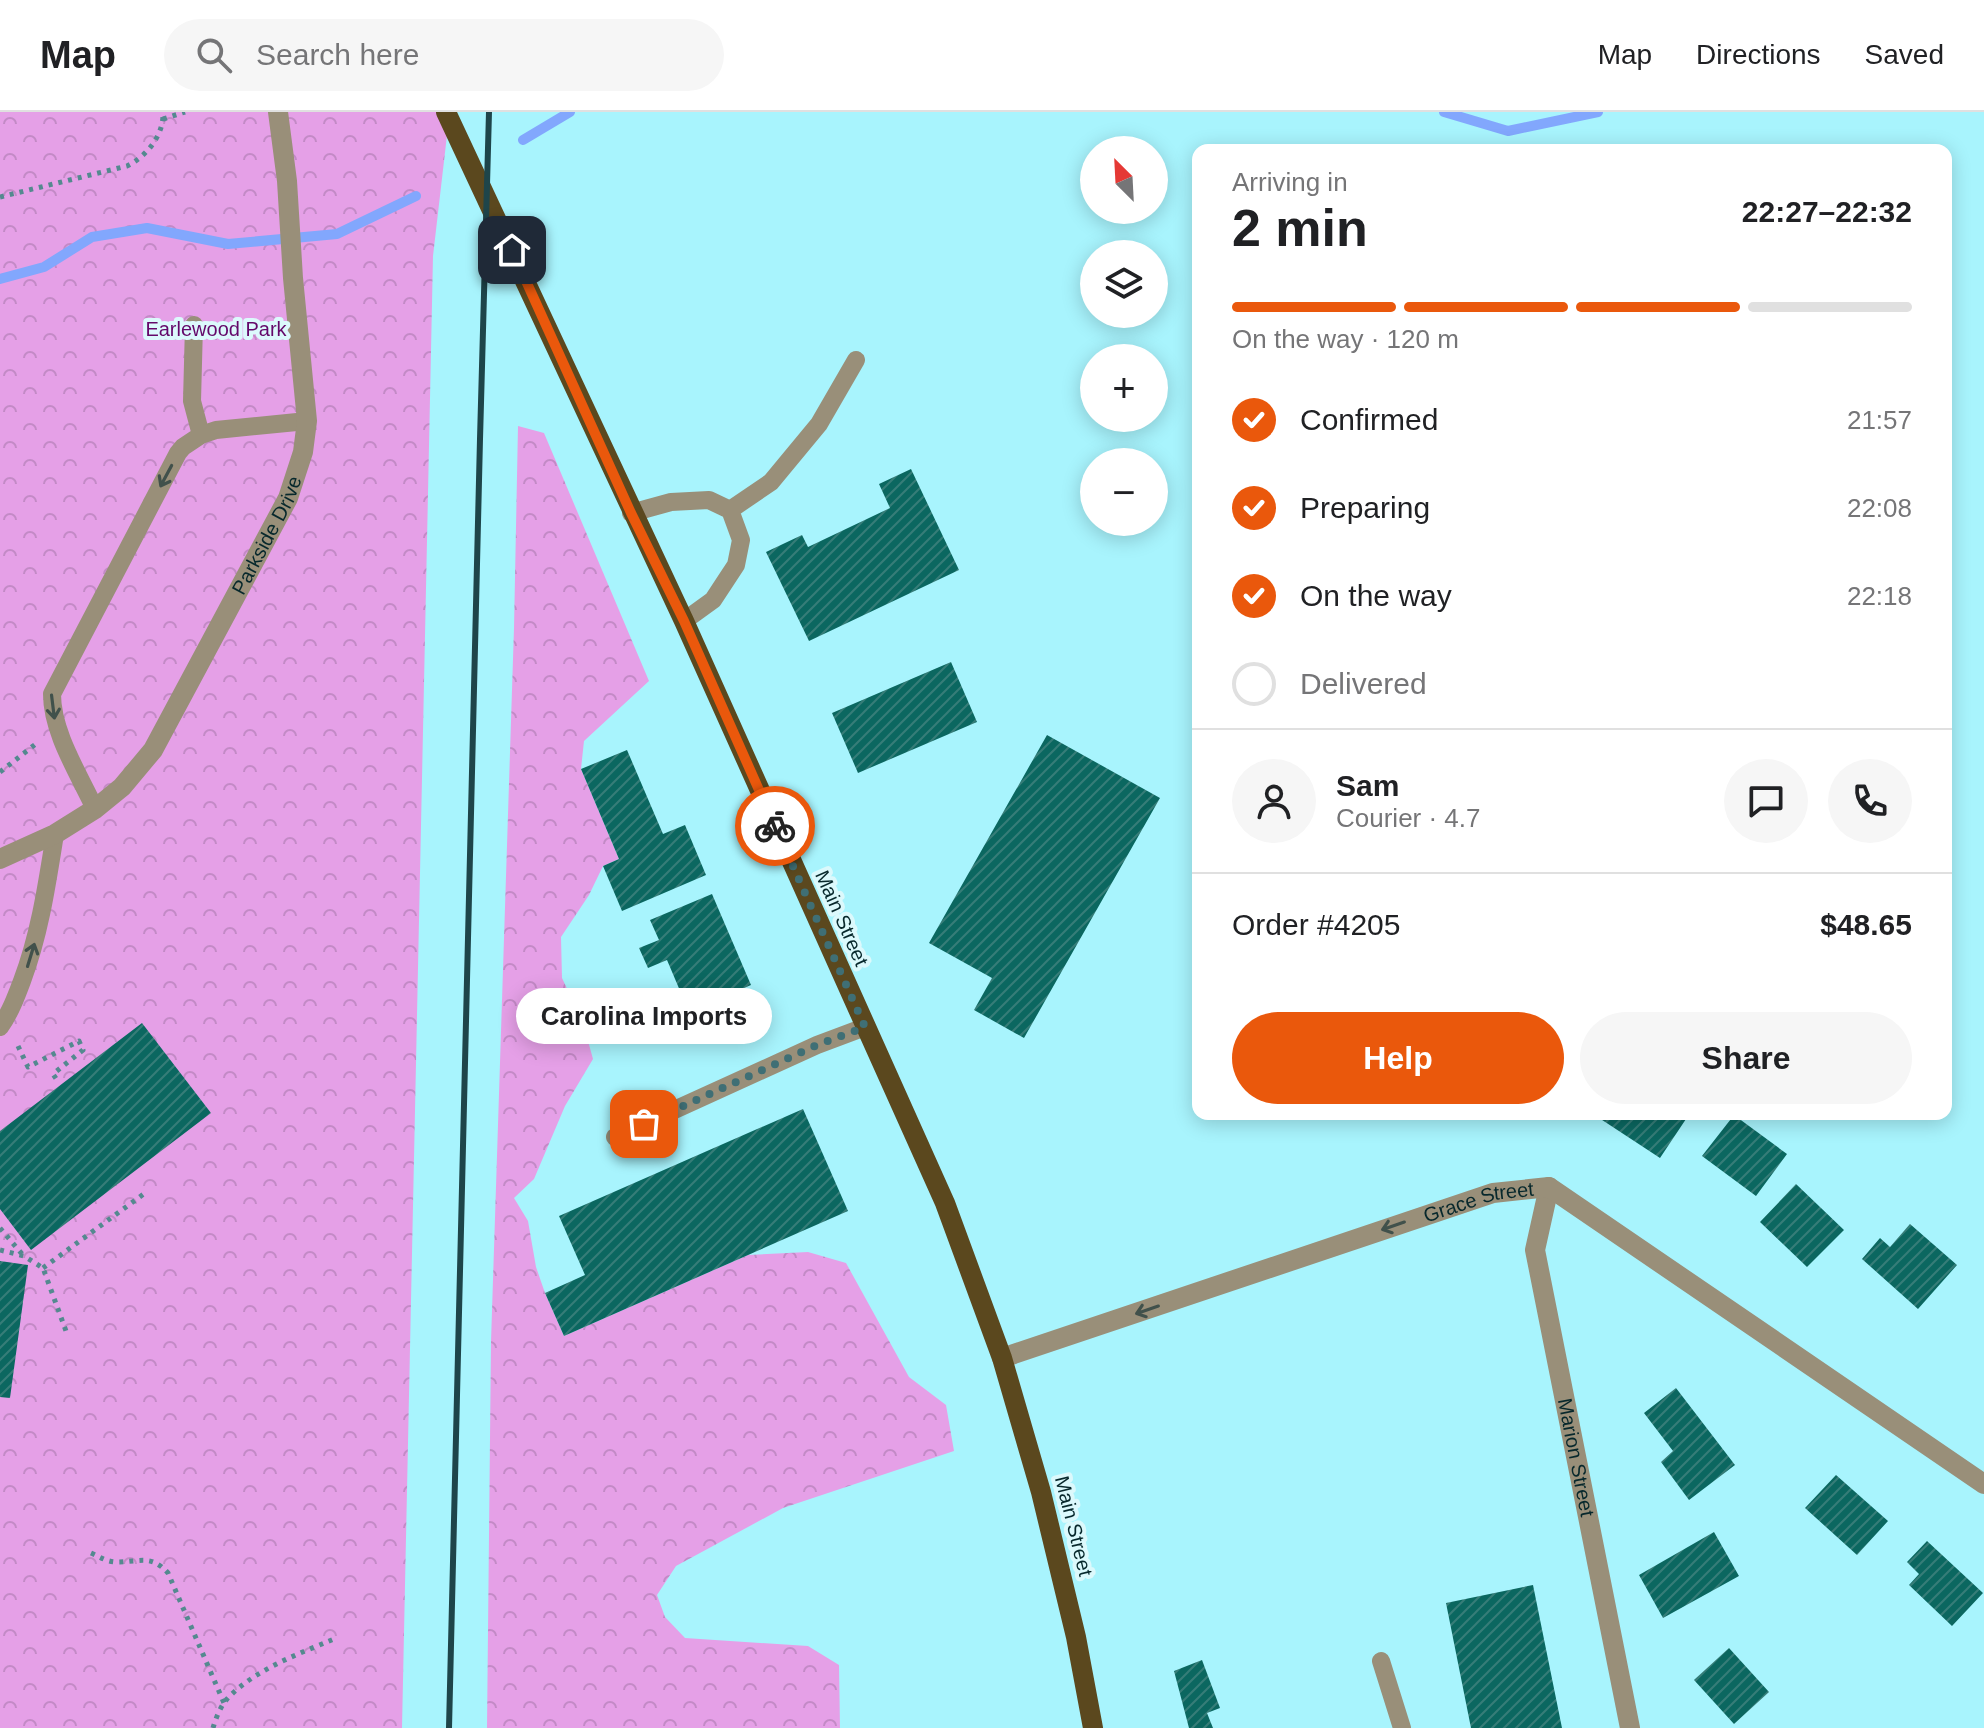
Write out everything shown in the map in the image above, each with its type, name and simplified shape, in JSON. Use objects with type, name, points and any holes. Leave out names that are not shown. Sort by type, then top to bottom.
[{"type":"main road","name":"Main Street","points":[[446,112],[684,621],[945,1203],[1002,1358],[1041,1492],[1076,1637],[1093,1728]]},
{"type":"street","name":"Parkside Drive","points":[[0,859],[55,834],[95,809],[122,787],[153,750],[288,498],[303,452],[307,421],[287,181],[278,112]]},
{"type":"street","name":"Grace Street","points":[[1002,1358],[1493,1193],[1549,1187],[1984,1484]]},
{"type":"street","name":"Marion Street","points":[[1549,1187],[1535,1250],[1630,1728]]},
{"type":"lane","points":[[194,325],[192,401],[201,435]]},
{"type":"lane","points":[[730,510],[771,482],[819,424],[856,360]]},
{"type":"lane","points":[[95,809],[57,727],[52,711],[52,694],[178,453],[201,435],[216,430],[307,421]]},
{"type":"lane","points":[[631,513],[671,502],[709,500],[730,510],[741,540],[736,565],[713,600],[684,621]]},
{"type":"lane","points":[[3,1023],[28,963],[40,922],[55,834]]},
{"type":"lane","points":[[615,1137],[817,1045],[865,1027]]},
{"type":"lane","points":[[1381,1661],[1402,1728]]},
{"type":"path","points":[[0,197],[127,166],[142,158],[155,141],[163,116],[183,112]]},
{"type":"path","points":[[0,772],[57,727]]},
{"type":"path","points":[[3,1023],[28,1067],[79,1041],[83,1050],[53,1074],[57,1080]]},
{"type":"path","points":[[43,1268],[145,1193]]},
{"type":"path","points":[[0,1228],[24,1256],[43,1268],[66,1331]]},
{"type":"path","points":[[0,1250],[24,1256]]},
{"type":"path","points":[[91,1553],[116,1562],[153,1561],[168,1573],[224,1703]]},
{"type":"path","points":[[213,1728],[224,1703],[239,1688],[280,1662],[334,1639]]},
{"type":"green space","name":"Earlewood Park","points":[[0,112],[446,112],[449,118],[433,256],[402,1728],[0,1728]]},
{"type":"green space","points":[[518,426],[544,433],[649,681],[584,741],[581,769],[619,859],[603,866],[589,895],[561,937],[562,978],[583,1023],[593,1059],[565,1106],[534,1179],[514,1198],[528,1221],[536,1267],[564,1336],[748,1255],[808,1252],[846,1263],[909,1377],[946,1405],[954,1451],[783,1508],[676,1566],[657,1595],[665,1617],[685,1638],[808,1646],[839,1665],[840,1728],[487,1728],[491,1342]]},
{"type":"building","points":[[911,469],[959,570],[809,641],[766,552],[802,535],[808,547],[890,508],[879,484]]},
{"type":"building","points":[[951,662],[977,722],[858,773],[832,713]]},
{"type":"building","points":[[1047,735],[1160,798],[1024,1038],[974,1010],[992,978],[929,943]]},
{"type":"building","points":[[627,750],[663,834],[685,825],[706,875],[622,911],[603,866],[619,859],[581,769]]},
{"type":"building","points":[[712,894],[751,985],[689,1012],[667,960],[648,968],[639,948],[659,940],[650,920]]},
{"type":"building","points":[[142,1023],[211,1113],[31,1250],[0,1209],[0,1131]]},
{"type":"building","points":[[803,1109],[848,1211],[564,1336],[545,1293],[585,1275],[559,1216]]},
{"type":"building","points":[[1602,1120],[1685,1120],[1660,1158]]},
{"type":"building","points":[[1730,1120],[1741,1120],[1787,1154],[1756,1196],[1702,1156]]},
{"type":"building","points":[[1796,1184],[1844,1230],[1807,1267],[1760,1222]]},
{"type":"building","points":[[1910,1224],[1957,1265],[1918,1309],[1862,1259],[1880,1238],[1890,1247]]},
{"type":"building","points":[[0,1261],[28,1265],[10,1398],[0,1397]]},
{"type":"building","points":[[1676,1388],[1735,1465],[1689,1500],[1661,1462],[1673,1451],[1644,1413]]},
{"type":"building","points":[[1836,1475],[1888,1521],[1857,1555],[1805,1508]]},
{"type":"building","points":[[1714,1532],[1739,1576],[1663,1618],[1639,1575]]},
{"type":"building","points":[[1927,1541],[1983,1593],[1952,1626],[1909,1585],[1919,1574],[1907,1562]]},
{"type":"building","points":[[1533,1585],[1562,1728],[1471,1728],[1446,1603]]},
{"type":"building","points":[[1729,1648],[1769,1692],[1734,1724],[1694,1680]]},
{"type":"building","points":[[1202,1660],[1220,1708],[1207,1713],[1213,1728],[1189,1728],[1174,1671]]},
{"type":"waterway","points":[[523,140],[570,112]]},
{"type":"waterway","points":[[1444,112],[1508,131],[1598,112]]},
{"type":"waterway","points":[[0,279],[44,267],[92,237],[147,228],[228,244],[337,234],[416,196]]},
{"type":"railway","points":[[449,1728],[489,112]]},
{"type":"way so far","points":[[644,1124],[817,1045],[865,1027],[775,826]]},
{"type":"place","name":"Carolina Imports","points":[[644,1124]]},
{"type":"route","points":[[512,250],[775,826]]}]
